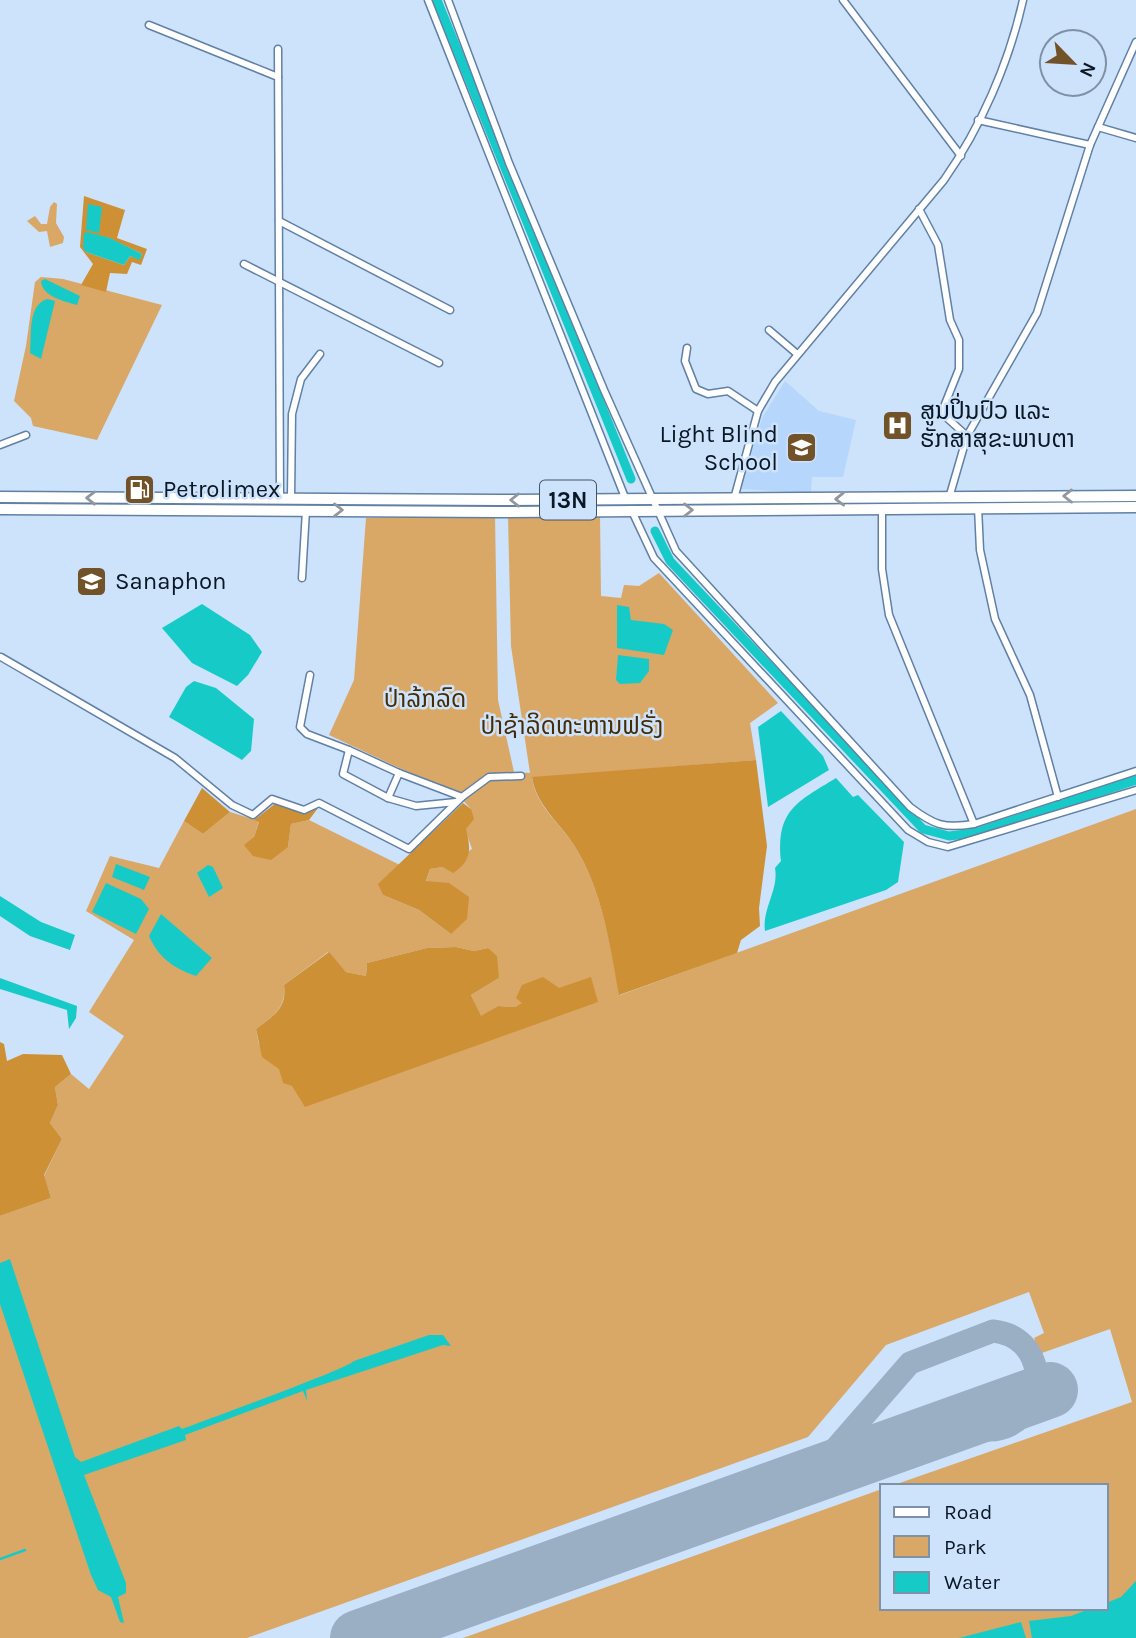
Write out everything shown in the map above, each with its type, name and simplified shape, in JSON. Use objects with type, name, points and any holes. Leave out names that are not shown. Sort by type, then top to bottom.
[{"type":"highway","name":"13N","points":[[654,505],[733,499],[949,503],[1136,496]]},
{"type":"highway","name":"13N","points":[[0,497],[285,498],[629,505]]},
{"type":"highway","name":"13N","points":[[978,502],[1136,507]]},
{"type":"highway","name":"13N","points":[[0,509],[306,510],[654,505],[881,510],[949,503]]},
{"type":"street","points":[[428,0],[629,505],[654,558],[908,830],[928,842],[948,848],[1136,790]]},
{"type":"street","points":[[448,0],[509,163],[676,551],[909,807],[929,821],[951,828],[974,824],[1136,771]]},
{"type":"street","points":[[843,0],[961,156]]},
{"type":"street","points":[[733,499],[758,411],[796,353],[961,156],[1013,42],[1023,0]]},
{"type":"street","points":[[149,25],[278,77]]},
{"type":"street","points":[[949,503],[967,436],[1037,313],[1090,145],[1136,42]]},
{"type":"street","points":[[278,48],[277,283],[285,498]]},
{"type":"street","points":[[978,120],[1090,145]]},
{"type":"street","points":[[1098,127],[1136,138]]},
{"type":"street","points":[[919,209],[938,245],[950,320],[960,340],[959,369],[943,409],[947,418],[967,436]]},
{"type":"street","points":[[279,221],[450,310]]},
{"type":"street","points":[[244,264],[439,363]]},
{"type":"street","points":[[769,330],[796,353]]},
{"type":"street","points":[[688,348],[685,361],[696,390],[708,394],[728,391],[758,411]]},
{"type":"street","points":[[285,498],[292,414],[301,379],[320,354]]},
{"type":"street","points":[[0,445],[26,435]]},
{"type":"street","points":[[978,502],[980,550],[995,619],[1030,695],[1058,797]]},
{"type":"street","points":[[302,578],[306,510]]},
{"type":"street","points":[[881,510],[882,569],[890,615],[974,824]]},
{"type":"street","points":[[1,657],[175,758],[232,805],[253,815],[272,799],[304,810],[319,803],[409,849],[459,800],[489,777],[521,776]]},
{"type":"street","points":[[310,675],[300,727],[307,734],[459,800]]},
{"type":"street","points":[[349,750],[343,774],[387,798],[416,806],[459,800]]},
{"type":"street","points":[[387,798],[399,773]]},
{"type":"shaded area","points":[[84,196],[125,210],[117,238],[147,249],[141,265],[132,262],[127,274],[110,273],[106,292],[81,285],[93,264],[80,247]],"holes":[[[84,233],[109,238],[142,254],[140,259],[130,256],[124,265],[86,252]]]},
{"type":"shaded area","name":"Light Blind School","points":[[785,381],[819,411],[856,420],[843,477],[812,477],[811,493],[741,489],[762,418]]},
{"type":"shaded area","points":[[756,760],[767,846],[759,908],[760,926],[741,940],[737,953],[619,995],[604,918],[592,880],[574,845],[538,796],[532,777]]},
{"type":"shaded area","points":[[202,788],[230,812],[203,834],[184,821]]},
{"type":"shaded area","points":[[276,803],[303,814],[318,808],[309,820],[291,824],[288,847],[271,860],[253,856],[244,845],[254,837],[259,822],[254,820]]},
{"type":"shaded area","points":[[463,803],[471,809],[474,819],[466,829],[469,843],[467,859],[453,873],[443,867],[430,869],[426,881],[449,883],[469,897],[467,919],[451,934],[419,910],[383,895],[378,884]]},
{"type":"shaded area","points":[[456,947],[474,951],[488,948],[497,956],[499,978],[471,995],[481,1016],[498,1006],[515,1007],[522,1003],[516,998],[522,985],[543,977],[559,988],[591,977],[598,1002],[305,1107],[292,1086],[283,1083],[279,1069],[262,1057],[256,1029],[278,1011],[283,1000],[284,985],[329,952],[346,972],[366,976],[367,963],[427,948]]},
{"type":"shaded area","points":[[0,1042],[4,1044],[7,1061],[23,1054],[62,1055],[71,1074],[55,1087],[58,1105],[50,1123],[62,1139],[44,1175],[51,1198],[0,1216]]},
{"type":"green space","points":[[54,202],[57,204],[56,223],[64,237],[63,243],[50,247],[47,231],[39,232],[27,221],[35,216],[41,224],[47,224],[50,207]]},
{"type":"green space","points":[[41,277],[63,279],[162,305],[97,440],[33,426],[31,418],[14,401],[26,346],[35,282]]},
{"type":"green space","points":[[600,515],[601,596],[621,598],[624,585],[639,586],[659,573],[778,703],[750,723],[756,760],[532,778],[538,797],[574,845],[592,880],[604,918],[620,995],[1136,809],[1136,1638],[463,1638],[880,1490],[880,1610],[1108,1610],[1108,1484],[897,1484],[1132,1402],[1110,1329],[1039,1354],[1034,1338],[1044,1333],[1029,1292],[886,1345],[808,1437],[247,1638],[0,1638],[0,1216],[51,1198],[44,1176],[62,1139],[50,1123],[58,1105],[55,1087],[71,1074],[89,1089],[124,1036],[89,1012],[134,940],[86,911],[110,856],[159,868],[184,821],[203,834],[230,812],[259,821],[254,837],[288,847],[291,824],[309,820],[400,865],[379,884],[383,895],[419,910],[451,934],[426,882],[430,869],[443,867],[472,849],[465,829],[471,809],[459,796],[329,735],[354,680],[366,518],[495,516],[498,700],[514,772],[530,773],[511,646],[508,516]],"holes":[[[456,947],[474,951],[488,948],[499,978],[471,995],[481,1017],[259,1045],[256,1029],[281,1006],[284,985],[328,952],[346,972],[366,976],[367,963],[427,948]],[[598,1002],[481,1017],[498,1006],[515,1007],[523,1003]]]},
{"type":"water","points":[[88,204],[102,207],[99,233],[86,230]]},
{"type":"water","points":[[84,233],[110,238],[142,254],[140,260],[130,256],[124,265],[86,252],[83,248]]},
{"type":"water","points":[[45,279],[80,296],[77,305],[60,300],[45,291],[41,281]]},
{"type":"water","points":[[47,299],[55,301],[41,359],[30,353],[32,322],[36,308]]},
{"type":"water","points":[[202,604],[250,635],[262,652],[248,675],[237,686],[192,663],[162,628]]},
{"type":"water","points":[[617,605],[629,607],[631,620],[664,624],[673,630],[664,655],[617,648]]},
{"type":"water","points":[[618,655],[649,659],[649,671],[640,683],[620,684],[616,680]]},
{"type":"water","points":[[194,681],[216,688],[254,719],[251,751],[242,760],[169,717],[186,687]]},
{"type":"water","points":[[781,711],[823,756],[829,770],[768,807],[758,727]]},
{"type":"water","points":[[836,778],[853,797],[858,795],[904,842],[898,882],[886,890],[765,931],[766,915],[775,884],[775,868],[781,861],[780,844],[786,819],[800,801]]},
{"type":"water","points":[[116,864],[150,877],[144,890],[112,877]]},
{"type":"water","points":[[208,865],[213,867],[223,888],[209,897],[197,873]]},
{"type":"water","points":[[106,883],[141,899],[149,909],[136,934],[92,912]]},
{"type":"water","points":[[0,896],[41,922],[75,935],[70,950],[30,936],[0,916]]},
{"type":"water","points":[[161,914],[212,958],[196,976],[168,961],[153,944],[149,936]]},
{"type":"water","points":[[0,978],[77,1006],[76,1018],[69,1029],[67,1010],[0,989]]},
{"type":"water","points":[[10,1259],[75,1457],[81,1462],[179,1426],[182,1429],[303,1384],[354,1361],[429,1335],[443,1335],[451,1346],[443,1345],[306,1390],[307,1401],[303,1391],[185,1435],[186,1440],[84,1475],[126,1583],[126,1593],[118,1597],[124,1623],[120,1622],[111,1597],[98,1590],[91,1575],[0,1304],[0,1263]]},
{"type":"water","points":[[1136,1581],[1136,1638],[1032,1638],[1029,1621],[1071,1616],[1087,1610],[1108,1610],[1108,1602],[1121,1597]]},
{"type":"water","points":[[1021,1622],[1026,1638],[959,1638]]},
{"type":"waterway","points":[[437,0],[631,479]]},
{"type":"waterway","points":[[655,531],[670,561],[923,829],[949,836],[975,833],[1136,780]]},
{"type":"waterway","points":[[0,1559],[25,1550]]},
{"type":"taxiway","points":[[761,1493],[807,1474],[822,1464],[910,1363],[993,1331],[1010,1336],[1023,1345],[1032,1357],[1036,1388],[1031,1403],[1022,1416],[1000,1429],[943,1428]]},
{"type":"runway","points":[[358,1638],[1050,1390]]},
{"type":"place","name":"ສູນປິ່ນປົວ ແລະ ຮັກສາສຸຂະພາບຕາ","points":[[897,425]]},
{"type":"place","name":"Light Blind School","points":[[801,448]]},
{"type":"place","name":"Petrolimex","points":[[140,489]]},
{"type":"place","name":"Sanaphon","points":[[92,581]]},
{"type":"park label","name":"ປ່າລ້ກລົດ","points":[[425,699]]},
{"type":"park label","name":"ປ່າຊ້າລິດທະຫານຟຣັ່ງ","points":[[572,726]]}]
